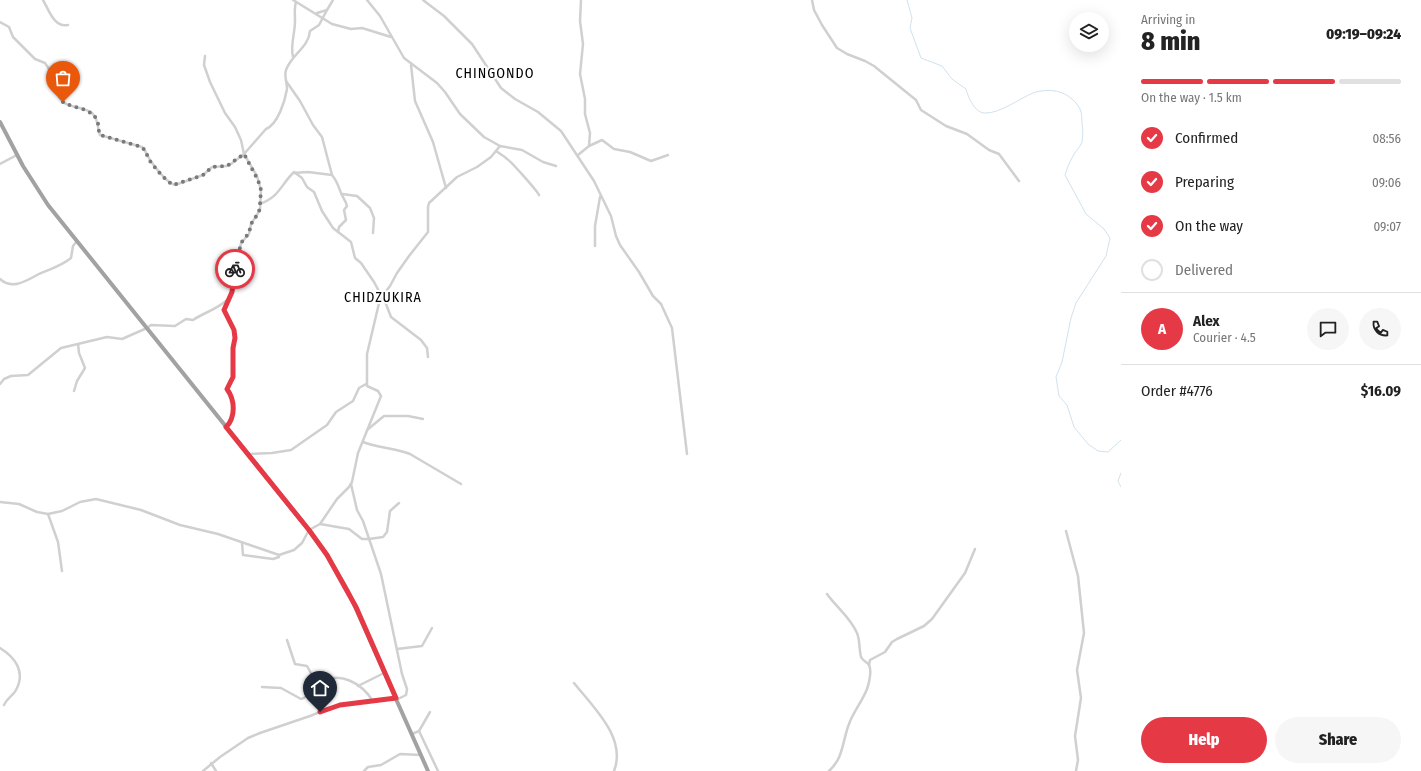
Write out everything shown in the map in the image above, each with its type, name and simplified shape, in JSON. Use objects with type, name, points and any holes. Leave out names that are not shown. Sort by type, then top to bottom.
[{"type":"highway","points":[[0,122],[17,155],[48,205],[309,530],[327,555],[348,591],[428,771]]},
{"type":"street","points":[[43,0],[57,23],[60,26],[68,26]]},
{"type":"street","points":[[0,22],[9,26],[12,36],[28,50],[34,58],[45,63],[50,70],[57,74],[64,86],[59,96],[60,100],[72,107],[92,113],[98,123],[100,135],[142,147],[151,162],[172,184],[176,185],[203,175],[212,167],[227,166],[244,154],[275,120],[287,88],[286,71],[293,57],[304,46],[310,36],[310,31],[319,25],[333,0]]},
{"type":"street","points":[[367,0],[380,16],[400,54],[437,84],[445,92],[460,114],[484,137],[500,146],[522,150],[543,162],[556,166]]},
{"type":"street","points":[[423,0],[441,13],[472,44],[501,88],[515,100],[538,112],[561,131],[578,155],[594,182],[611,216],[614,232],[620,244],[653,296],[661,304],[672,328],[687,454]]},
{"type":"street","points":[[581,0],[580,21],[583,44],[580,74],[585,99],[585,114],[590,133],[589,146]]},
{"type":"street","points":[[812,0],[814,10],[837,48],[874,66],[916,100],[921,110],[946,126],[967,134],[989,150],[999,154],[1019,181]]},
{"type":"street","points":[[293,57],[291,49],[295,22],[295,1],[315,12],[326,21],[336,25],[354,30],[362,28],[392,38]]},
{"type":"street","points":[[315,12],[327,10]]},
{"type":"street","points":[[205,56],[204,65],[208,76],[220,104],[241,140],[244,154],[258,180],[261,190],[259,212],[251,224],[249,233],[241,243],[234,272],[233,288],[224,311],[234,330],[235,338],[233,348],[233,377],[227,389],[231,395],[234,407],[230,423],[226,427]]},
{"type":"street","points":[[411,64],[414,101],[432,142],[446,188]]},
{"type":"street","points":[[286,81],[322,137],[332,174],[338,181],[341,194],[347,204],[344,210],[346,220],[339,227],[338,232]]},
{"type":"street","points":[[578,155],[589,146],[602,140],[614,149],[630,152],[651,161],[668,155]]},
{"type":"street","points":[[203,771],[248,738],[260,733],[330,708],[396,699],[405,696],[407,691],[381,574],[363,521],[357,510],[351,484],[358,453],[381,396],[378,391],[368,388],[366,384],[367,354],[381,297],[390,286],[409,256],[427,235],[429,217],[428,205],[457,177],[477,167],[500,146]]},
{"type":"street","points":[[496,151],[508,159],[516,170],[537,190],[539,195]]},
{"type":"street","points":[[0,164],[17,155]]},
{"type":"street","points":[[260,204],[270,200],[279,192],[294,172],[332,174]]},
{"type":"street","points":[[294,172],[302,178],[307,186],[314,192],[327,219],[338,232],[351,242],[355,258],[363,265],[391,317],[421,340],[427,348],[428,357]]},
{"type":"street","points":[[341,194],[357,196],[370,208],[374,218],[372,230],[374,233]]},
{"type":"street","points":[[595,246],[595,226],[600,195]]},
{"type":"street","points":[[0,280],[6,284],[20,283],[58,267],[71,258],[73,246],[77,240]]},
{"type":"street","points":[[0,384],[4,379],[11,376],[28,375],[59,349],[107,337],[122,340],[151,325],[156,324],[175,326],[188,318],[193,320],[215,310],[229,299]]},
{"type":"street","points":[[74,391],[77,381],[85,368],[79,353],[78,344]]},
{"type":"street","points":[[248,454],[272,453],[291,450],[327,425],[336,412],[352,401],[359,388],[366,384]]},
{"type":"street","points":[[367,431],[384,416],[408,416],[423,419]]},
{"type":"street","points":[[363,442],[376,448],[401,451],[410,454],[461,484]]},
{"type":"street","points":[[242,543],[243,555],[273,559],[279,557],[279,555],[294,550],[302,543],[309,530],[320,524],[337,499],[351,484]]},
{"type":"street","points":[[0,502],[19,504],[37,512],[48,514],[80,502],[96,499],[141,510],[180,524],[218,534],[279,555]]},
{"type":"street","points":[[320,524],[349,529],[362,538],[368,539],[385,536],[390,511],[400,503]]},
{"type":"street","points":[[48,514],[58,542],[62,571]]},
{"type":"street","points":[[1066,532],[1078,576],[1084,633],[1076,670],[1081,698],[1075,736],[1078,760],[1076,771]]},
{"type":"street","points":[[829,771],[841,755],[851,718],[867,689],[870,660],[885,652],[892,642],[924,626],[932,620],[966,573],[975,549]]},
{"type":"street","points":[[828,594],[836,606],[849,618],[857,634],[862,659],[869,666]]},
{"type":"street","points":[[397,649],[422,646],[432,628]]},
{"type":"street","points":[[287,640],[295,664],[306,666],[318,686]]},
{"type":"street","points":[[0,648],[13,657],[20,670],[18,688],[4,705]]},
{"type":"street","points":[[358,686],[384,672]]},
{"type":"street","points":[[262,687],[281,688],[301,699],[318,686],[334,677],[343,677],[358,686],[368,694],[373,701]]},
{"type":"street","points":[[574,683],[608,726],[616,746],[617,757],[614,771]]},
{"type":"street","points":[[412,734],[419,732],[430,712]]},
{"type":"street","points":[[419,732],[438,771]]},
{"type":"street","points":[[364,771],[368,767],[381,765],[400,754],[421,755]]},
{"type":"street","points":[[211,764],[216,771]]},
{"type":"waterway","points":[[907,0],[912,18],[910,28],[921,58],[942,66],[952,79],[966,89],[975,108],[982,113],[997,111],[1033,93],[1047,90],[1065,94],[1071,98],[1080,109],[1082,114],[1082,142],[1073,156],[1065,175],[1086,214],[1104,229],[1110,238],[1106,256],[1076,303],[1071,318],[1062,362],[1056,377],[1059,396],[1067,405],[1074,427],[1088,444],[1098,451],[1108,452],[1121,440]]},
{"type":"waterway","points":[[1121,473],[1118,481],[1121,487]]},
{"type":"way so far","points":[[63,102],[72,107],[92,113],[98,123],[100,135],[103,137],[111,137],[142,147],[145,150],[149,160],[164,178],[173,185],[180,184],[203,175],[212,167],[227,166],[244,154],[258,180],[261,190],[260,204],[259,212],[251,224],[249,233],[241,243],[240,254],[235,269]]},
{"type":"district","name":"CHINGONDO","points":[[495,73]]},
{"type":"district","name":"CHIDZUKIRA","points":[[383,297]]},
{"type":"route","points":[[235,269],[232,292],[224,310],[235,333],[232,363],[233,377],[227,388],[231,395],[234,407],[230,423],[226,427],[309,530],[339,574],[356,607],[396,698],[340,705],[320,712]]}]
